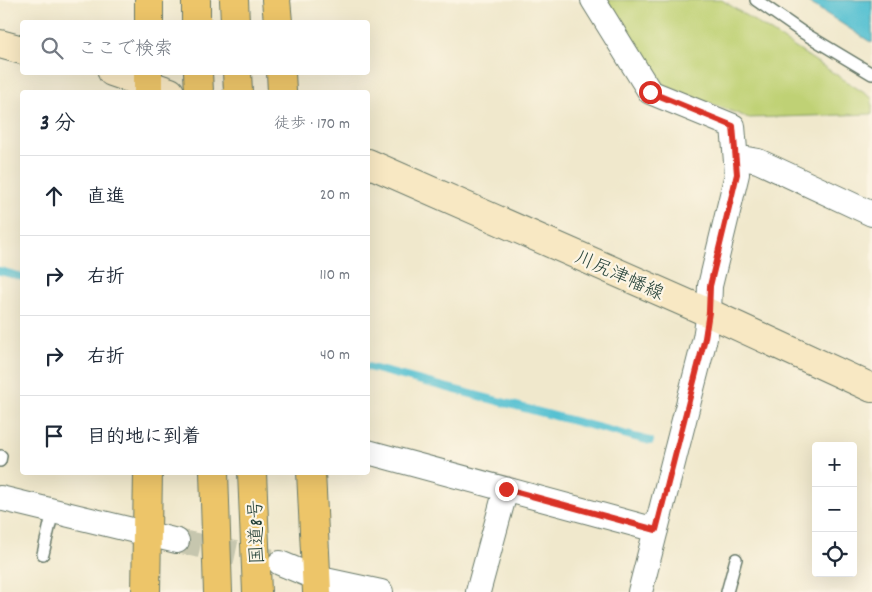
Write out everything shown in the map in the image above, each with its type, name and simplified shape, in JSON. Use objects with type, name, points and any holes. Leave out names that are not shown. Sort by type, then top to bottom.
[{"type":"highway","points":[[149,0],[149,20]]},
{"type":"highway","points":[[196,0],[196,20]]},
{"type":"highway","points":[[234,0],[235,20]]},
{"type":"highway","points":[[276,0],[278,20]]},
{"type":"highway","points":[[198,75],[199,90]]},
{"type":"highway","points":[[237,75],[238,90]]},
{"type":"highway","points":[[281,75],[282,90]]},
{"type":"highway","points":[[148,475],[150,585]]},
{"type":"highway","name":"国道8号","points":[[214,475],[218,592]]},
{"type":"highway","name":"国道8号","points":[[252,475],[257,592]]},
{"type":"highway","points":[[311,475],[316,585]]},
{"type":"main road","points":[[0,44],[20,49]]},
{"type":"main road","points":[[121,75],[153,86]]},
{"type":"main road","name":"川尻津幡線","points":[[370,164],[709,312],[872,388]]},
{"type":"street","points":[[593,0],[650,92],[733,126],[736,157],[737,174],[710,286],[705,338],[640,592]]},
{"type":"street","points":[[736,157],[758,161],[872,214]]},
{"type":"street","points":[[370,453],[656,530]]},
{"type":"street","points":[[478,592],[506,489]]},
{"type":"street","points":[[0,498],[177,541]]},
{"type":"street","points":[[280,563],[316,585],[381,592]]},
{"type":"lane","points":[[756,0],[802,32],[872,74]]},
{"type":"lane","points":[[43,554],[53,511]]},
{"type":"lane","points":[[728,592],[736,559]]},
{"type":"green space","points":[[607,0],[722,0],[872,98],[872,114],[749,118],[665,86]]},
{"type":"water","points":[[805,0],[872,0],[872,43]]},
{"type":"waterway","points":[[0,271],[20,276]]},
{"type":"waterway","points":[[370,368],[650,441]]},
{"type":"tunnel","points":[[177,541],[273,561]]},
{"type":"route","points":[[506,489],[656,530],[705,338],[710,286],[737,174],[733,126],[650,92]]}]
